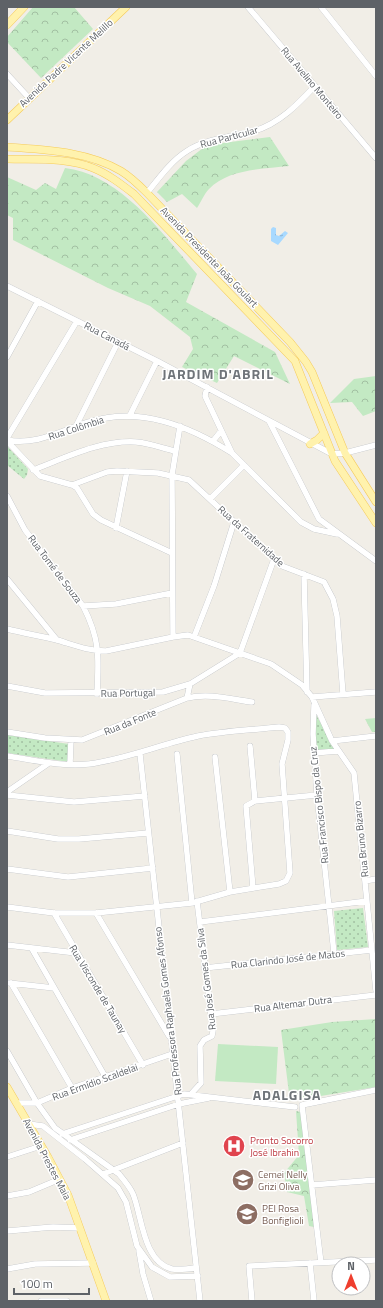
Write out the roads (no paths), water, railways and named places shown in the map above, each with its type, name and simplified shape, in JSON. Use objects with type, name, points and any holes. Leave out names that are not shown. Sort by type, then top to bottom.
[{"type":"main road","points":[[7,25],[24,7]]},
{"type":"main road","name":"Avenida Padre Vicente Melillo","points":[[7,120],[126,7]]},
{"type":"main road","name":"Avenida Presidente João Goulart","points":[[7,147],[68,152],[104,162],[126,174],[147,193],[300,353],[312,372],[345,453],[373,493],[376,502]]},
{"type":"main road","name":"Avenida Presidente João Goulart","points":[[7,159],[64,162],[87,166],[118,182],[134,194],[295,361],[332,454],[343,475],[376,523]]},
{"type":"main road","points":[[310,444],[325,436],[332,441],[339,438]]},
{"type":"main road","name":"Avenida Prestes Maia","points":[[8,1090],[17,1103],[60,1179],[80,1228],[106,1301]]},
{"type":"street","name":"Rua Avelino Monteiro","points":[[248,7],[376,158]]},
{"type":"street","points":[[321,7],[376,76]]},
{"type":"street","points":[[7,74],[29,98]]},
{"type":"street","name":"Rua Particular","points":[[147,193],[173,162],[187,151],[205,143],[265,128],[288,113],[315,86]]},
{"type":"street","name":"Rua Canadá","points":[[7,286],[157,361],[310,444],[332,454]]},
{"type":"street","points":[[7,357],[38,301]]},
{"type":"street","points":[[77,321],[7,439],[33,470],[40,476],[72,485],[81,493],[93,514],[116,528],[172,553]]},
{"type":"street","points":[[76,426],[118,342]]},
{"type":"street","points":[[130,415],[157,361]]},
{"type":"street","points":[[207,387],[205,396],[232,454],[301,522],[314,529],[337,534]]},
{"type":"street","name":"Rua Colômbia","points":[[7,439],[31,440],[95,420],[130,415],[149,417],[180,426],[213,441],[232,454]]},
{"type":"street","points":[[269,421],[319,520],[375,563]]},
{"type":"street","points":[[173,636],[172,475],[180,426]]},
{"type":"street","points":[[213,441],[221,431]]},
{"type":"street","points":[[33,470],[88,450],[109,445],[134,442],[175,451]]},
{"type":"street","points":[[332,454],[345,453],[376,445]]},
{"type":"street","points":[[210,499],[244,465]]},
{"type":"street","points":[[116,528],[126,471]]},
{"type":"street","name":"Rua da Fraternidade","points":[[72,485],[106,472],[126,471],[172,475],[189,480],[282,566],[324,582],[334,599],[337,616],[343,694]]},
{"type":"street","name":"Rua Tomé de Souza","points":[[7,497],[26,530],[83,606],[116,604],[172,593]]},
{"type":"street","points":[[314,529],[319,520]]},
{"type":"street","points":[[194,637],[214,586],[234,522]]},
{"type":"street","points":[[240,653],[274,559]]},
{"type":"street","points":[[304,574],[307,692]]},
{"type":"street","points":[[7,578],[57,641]]},
{"type":"street","points":[[83,606],[96,638],[99,651],[97,694]]},
{"type":"street","points":[[7,629],[57,641],[81,649],[99,651],[106,651],[173,636],[181,635],[194,637],[271,664],[291,677],[312,697],[376,692]]},
{"type":"street","name":"Rua Portugal","points":[[7,686],[45,693],[97,694],[163,692],[190,684],[240,653]]},
{"type":"street","points":[[188,698],[190,684]]},
{"type":"street","name":"Rua da Fonte","points":[[7,732],[71,740],[91,738],[188,698],[205,696],[252,702]]},
{"type":"street","name":"Rua Bruno Bizarro","points":[[312,697],[332,741],[338,751],[349,763],[354,773],[376,992]]},
{"type":"street","name":"Rua Francisco Bispo da Cruz","points":[[314,703],[312,722],[317,795],[334,953]]},
{"type":"street","points":[[7,756],[49,763],[88,764],[140,754],[196,737],[279,727],[285,728],[288,732],[288,740],[282,764],[290,873],[286,881],[230,892],[195,902],[157,907],[96,913],[54,913],[7,907]]},
{"type":"street","points":[[332,741],[376,736]]},
{"type":"street","points":[[70,764],[71,740]]},
{"type":"street","points":[[250,746],[255,801]]},
{"type":"street","points":[[314,753],[338,751]]},
{"type":"street","name":"Rua Professora Raphaela Gomes Afonso","points":[[140,754],[170,1038],[180,1104],[200,1301]]},
{"type":"street","name":"Rua José Gomes da Silva","points":[[177,754],[195,902],[200,922],[212,1036],[204,1040],[200,1046],[201,1083],[191,1094]]},
{"type":"street","points":[[215,757],[230,892]]},
{"type":"street","points":[[7,792],[49,763]]},
{"type":"street","points":[[7,795],[59,802],[145,796]]},
{"type":"street","points":[[254,888],[245,809],[249,803],[255,801],[317,795]]},
{"type":"street","points":[[7,831],[58,839],[79,839],[148,832]]},
{"type":"street","points":[[7,869],[68,877],[152,868]]},
{"type":"street","points":[[365,881],[376,879]]},
{"type":"street","points":[[200,922],[330,907],[367,901]]},
{"type":"street","name":"Rua Visconde de Taunay","points":[[54,913],[76,953],[143,1065]]},
{"type":"street","points":[[96,913],[170,1038]]},
{"type":"street","points":[[7,945],[76,953]]},
{"type":"street","points":[[32,948],[106,1078]]},
{"type":"street","name":"Rua Clarindo José de Matos","points":[[204,968],[372,950]]},
{"type":"street","points":[[9,983],[54,988]]},
{"type":"street","points":[[9,983],[72,1088]]},
{"type":"street","name":"Rua Altemar Dutra","points":[[210,1014],[376,995]]},
{"type":"street","points":[[7,1051],[37,1103],[51,1123],[113,1170],[126,1182],[132,1192],[144,1236],[155,1256],[161,1263],[172,1268],[196,1268]]},
{"type":"street","name":"Rua Ermídio Scaldelai","points":[[17,1103],[37,1103],[72,1088],[106,1078],[172,1054]]},
{"type":"street","points":[[321,1263],[302,1105],[376,1090]]},
{"type":"street","points":[[56,1136],[178,1094],[191,1094],[295,1106]]},
{"type":"street","points":[[64,1142],[180,1104],[215,1097]]},
{"type":"street","points":[[29,1124],[43,1126],[103,1174],[122,1193],[138,1248],[142,1274],[151,1301]]},
{"type":"street","points":[[103,1174],[183,1143]]},
{"type":"street","points":[[7,1157],[41,1146]]},
{"type":"street","points":[[7,1196],[29,1192],[60,1179]]},
{"type":"street","points":[[312,1185],[376,1180]]},
{"type":"street","points":[[7,1232],[46,1227],[80,1228]]},
{"type":"street","points":[[138,1248],[152,1267],[170,1278],[198,1276]]},
{"type":"street","points":[[252,1301],[249,1266],[376,1260]]},
{"type":"street","points":[[7,1269],[35,1264],[93,1263]]},
{"type":"street","points":[[310,1263],[314,1301]]},
{"type":"street","points":[[142,1274],[147,1268],[152,1267]]},
{"type":"street","points":[[41,1301],[67,1301]]},
{"type":"water","points":[[273,227],[276,228],[276,235],[279,236],[285,231],[288,233],[278,245],[271,241],[271,229]]},
{"type":"place","name":"Pronto Socorro José Ibrahin","points":[[234,1146]]},
{"type":"place","name":"Cemei Nelly Grizi Oliva","points":[[243,1180]]},
{"type":"place","name":"PEI Rosa Bonfiglioli","points":[[247,1214]]},
{"type":"district","name":"JARDIM D'ABRIL","points":[[218,373]]},
{"type":"district","name":"ADALGISA","points":[[287,1094]]}]
